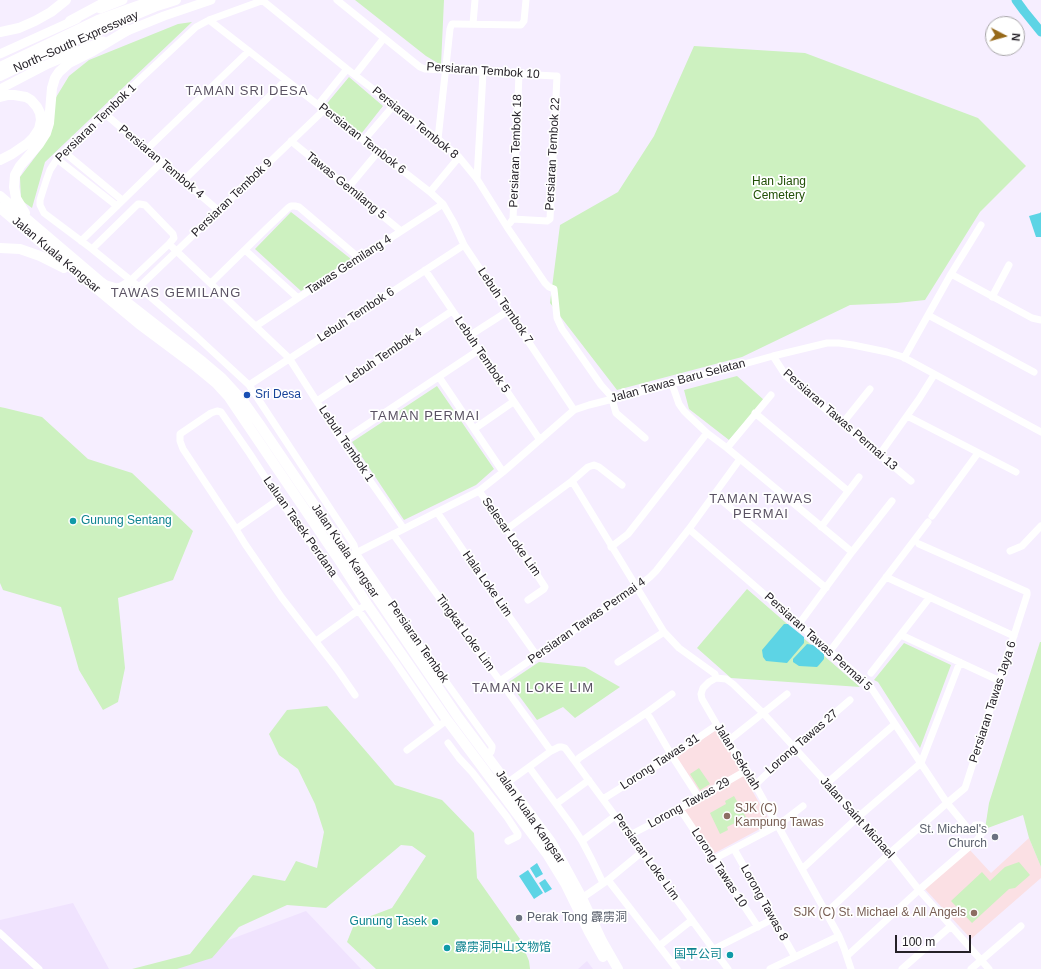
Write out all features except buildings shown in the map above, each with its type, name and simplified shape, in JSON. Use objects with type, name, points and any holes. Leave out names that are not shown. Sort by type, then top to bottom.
[{"type":"highway","points":[[0,26],[22,21],[51,6],[58,0]]},
{"type":"highway","points":[[0,32],[19,28],[35,21],[51,12],[66,0]]},
{"type":"highway","points":[[70,21],[109,0]]},
{"type":"highway","name":"North–South Expressway","points":[[0,66],[98,20],[154,0]]},
{"type":"highway","name":"North–South Expressway","points":[[0,76],[68,43],[157,6],[176,0]]},
{"type":"highway","points":[[36,227],[22,210],[16,198],[14,181],[15,175],[20,166],[39,144],[46,133],[49,123],[52,88],[55,78],[69,63],[93,51],[128,30]]},
{"type":"highway","points":[[0,97],[14,95],[26,97],[37,106],[41,120],[39,129],[28,143],[0,160]]},
{"type":"highway","name":"Jalan Kuala Kangsar","points":[[0,196],[101,282],[222,378],[243,401],[280,455],[353,555],[458,717],[551,842],[582,898],[602,941],[618,969]]},
{"type":"highway","name":"Jalan Kuala Kangsar","points":[[0,208],[139,324],[194,365],[217,384],[228,396],[341,563],[443,723],[465,744],[511,814],[548,854],[610,969]]},
{"type":"highway","points":[[0,248],[20,249],[40,256],[77,273]]},
{"type":"highway","points":[[260,425],[259,429],[263,441],[261,446],[268,446],[276,454],[280,455]]},
{"type":"main road","points":[[0,54],[70,21],[123,0]]},
{"type":"main road","points":[[0,89],[48,64],[128,30],[211,0]]},
{"type":"street","name":"Persiaran Tembok 1","points":[[249,385],[197,337],[131,280],[48,217],[42,210],[40,200],[50,170],[57,159],[104,113],[196,28],[209,20],[263,0]]},
{"type":"street","name":"Persiaran Tembok 8","points":[[263,0],[347,69],[459,157],[477,180],[545,283],[554,289],[557,318],[562,329],[612,399]]},
{"type":"street","name":"Persiaran Tembok 10","points":[[337,0],[426,70],[557,76]]},
{"type":"street","points":[[473,24],[475,0]]},
{"type":"street","points":[[438,139],[451,26],[454,24],[523,24],[526,0]]},
{"type":"street","name":"Persiaran Tembok 6","points":[[209,20],[364,140],[441,202]]},
{"type":"street","points":[[355,75],[384,38]]},
{"type":"street","points":[[146,150],[249,51]]},
{"type":"street","points":[[318,105],[347,69]]},
{"type":"street","points":[[477,180],[483,73]]},
{"type":"street","name":"Persiaran Tembok 18","points":[[507,227],[513,219],[519,74]]},
{"type":"street","name":"Persiaran Tembok 22","points":[[513,219],[548,221],[550,219],[557,76]]},
{"type":"street","points":[[183,181],[286,80]]},
{"type":"street","points":[[364,140],[394,105]]},
{"type":"street","name":"Persiaran Tembok 9","points":[[139,287],[324,110]]},
{"type":"street","name":"Persiaran Tembok 4","points":[[104,113],[219,211]]},
{"type":"street","name":"Tawas Gemilang 5","points":[[291,141],[401,231]]},
{"type":"street","points":[[64,152],[122,200]]},
{"type":"street","points":[[348,188],[378,152]]},
{"type":"street","points":[[430,192],[459,157]]},
{"type":"street","points":[[57,159],[117,206]]},
{"type":"street","points":[[81,241],[161,163]]},
{"type":"street","points":[[101,282],[117,287],[131,280],[174,238],[173,234],[148,208],[140,204],[132,192]]},
{"type":"street","name":"Tawas Gemilang 4","points":[[256,326],[401,231],[441,202]]},
{"type":"street","name":"Lebuh Tembok 7","points":[[441,202],[454,223],[464,245],[574,410]]},
{"type":"street","points":[[92,249],[138,204],[140,204]]},
{"type":"street","points":[[211,283],[288,208],[295,206],[299,207],[359,258]]},
{"type":"street","points":[[904,358],[951,274],[981,225]]},
{"type":"street","name":"Lebuh Tembok 1","points":[[169,244],[289,358],[342,441],[404,529]]},
{"type":"street","name":"Lebuh Tembok 6","points":[[249,385],[464,245]]},
{"type":"street","points":[[245,250],[298,298]]},
{"type":"street","points":[[992,297],[1009,265]]},
{"type":"street","name":"Lebuh Tembok 5","points":[[425,270],[540,440]]},
{"type":"street","points":[[951,274],[1032,318],[1041,320]]},
{"type":"street","points":[[127,303],[125,291],[131,280]]},
{"type":"street","name":"Lebuh Tembok 4","points":[[317,402],[452,311]]},
{"type":"street","points":[[469,336],[508,311]]},
{"type":"street","points":[[928,315],[1034,372]]},
{"type":"street","name":"Jalan Tawas Baru Selatan","points":[[341,563],[353,555],[479,491],[574,410],[773,356],[827,344],[839,343],[853,345],[887,352],[904,358],[1041,432]]},
{"type":"street","points":[[342,441],[479,350]]},
{"type":"street","name":"Persiaran Tawas Permai 13","points":[[773,356],[786,376],[911,481]]},
{"type":"street","points":[[880,454],[934,375]]},
{"type":"street","points":[[438,377],[503,472]]},
{"type":"street","points":[[672,384],[679,404],[684,411],[707,432],[852,552]]},
{"type":"street","points":[[249,385],[354,545],[353,555]]},
{"type":"street","points":[[842,424],[870,389]]},
{"type":"street","points":[[727,448],[771,395]]},
{"type":"street","points":[[612,399],[617,415],[645,438]]},
{"type":"street","points":[[474,429],[513,402]]},
{"type":"street","name":"Laluan Tasek Perdana","points":[[236,529],[183,449],[180,441],[180,434],[211,413],[217,411],[221,412],[279,499],[396,663],[443,723]]},
{"type":"street","points":[[755,413],[848,491]]},
{"type":"street","points":[[907,416],[1016,472]]},
{"type":"street","points":[[611,547],[628,534],[707,432]]},
{"type":"street","points":[[250,454],[261,446]]},
{"type":"street","points":[[830,651],[978,453]]},
{"type":"street","name":"Persiaran Tawas Permai 4","points":[[500,681],[636,588],[656,571],[740,459]]},
{"type":"street","points":[[507,529],[572,481],[588,467],[594,465],[599,467],[622,485]]},
{"type":"street","points":[[821,527],[859,477]]},
{"type":"street","name":"Jalan Saint Michael","points":[[572,481],[664,632],[679,648],[715,675],[731,682],[763,713],[890,854],[919,890],[989,969]]},
{"type":"street","name":"Selesar Loke Lim","points":[[479,491],[544,584],[544,589],[528,600]]},
{"type":"street","points":[[714,494],[826,588]]},
{"type":"street","points":[[279,499],[236,529],[282,598],[316,641],[355,695]]},
{"type":"street","points":[[799,624],[892,501]]},
{"type":"street","name":"Hala Loke Lim","points":[[437,512],[537,656]]},
{"type":"street","points":[[1010,551],[1022,546],[1040,528]]},
{"type":"street","name":"Persiaran Tawas Permai 5","points":[[689,529],[870,686],[946,803],[970,831],[974,830],[975,825],[982,826],[984,828],[977,840],[919,890]]},
{"type":"street","name":"Tingkat Loke Lim","points":[[394,534],[551,751]]},
{"type":"street","name":"Persiaran Tawas Jaya 6","points":[[826,913],[946,803],[965,788],[1027,595],[1027,592],[1025,591],[919,544]]},
{"type":"street","points":[[886,577],[1014,636]]},
{"type":"street","points":[[871,673],[930,598]]},
{"type":"street","points":[[316,641],[366,604]]},
{"type":"street","points":[[618,662],[664,632]]},
{"type":"street","points":[[901,635],[1000,681]]},
{"type":"street","points":[[802,869],[857,818],[921,763],[960,662]]},
{"type":"street","name":"Jalan Sekolah","points":[[715,675],[704,686],[701,694],[702,699],[717,725],[747,770],[839,936],[848,956],[851,969]]},
{"type":"street","points":[[576,762],[579,758],[672,694]]},
{"type":"street","points":[[728,741],[786,694]]},
{"type":"street","name":"Lorong Tawas 27","points":[[755,785],[794,748],[850,700]]},
{"type":"street","points":[[646,713],[699,798]]},
{"type":"street","points":[[407,750],[443,723]]},
{"type":"street","points":[[826,784],[895,724]]},
{"type":"street","name":"Lorong Tawas 31","points":[[603,799],[672,756],[717,725]]},
{"type":"street","points":[[448,743],[459,758],[511,814],[518,836],[508,841]]},
{"type":"street","points":[[454,750],[465,744]]},
{"type":"street","name":"Persiaran Loke Lim","points":[[551,751],[562,747],[565,748],[714,949],[726,968]]},
{"type":"street","points":[[507,783],[551,751]]},
{"type":"street","points":[[529,767],[582,841],[592,860],[606,881],[677,969]]},
{"type":"street","name":"Lorong Tawas 29","points":[[630,835],[680,809],[747,770]]},
{"type":"street","points":[[556,804],[589,780]]},
{"type":"street","points":[[714,859],[778,826],[802,806]]},
{"type":"street","name":"Lorong Tawas 10","points":[[680,809],[758,927]]},
{"type":"street","points":[[582,841],[615,816]]},
{"type":"street","name":"Lorong Tawas 8","points":[[734,849],[795,957]]},
{"type":"street","points":[[582,898],[642,852]]},
{"type":"street","points":[[848,956],[919,890]]},
{"type":"street","points":[[714,949],[773,919]]},
{"type":"street","points":[[659,946],[692,920]]},
{"type":"street","points":[[902,969],[951,926]]},
{"type":"street","points":[[972,969],[1021,926]]},
{"type":"street","points":[[0,933],[39,969]]},
{"type":"street","points":[[770,969],[839,936]]},
{"type":"shaded area","points":[[718,729],[741,770],[700,792],[676,756]]},
{"type":"shaded area","name":"SJK (C) Kampung Tawas","points":[[743,775],[771,823],[713,854],[683,809]]},
{"type":"shaded area","name":"SJK (C) St. Michael & All Angels","points":[[1029,838],[1041,867],[1041,878],[971,939],[924,888],[969,849],[991,873]]},
{"type":"shaded area","points":[[73,903],[109,969],[0,969],[0,920]]},
{"type":"shaded area","points":[[306,911],[361,969],[151,969]]},
{"type":"shaded area","points":[[587,961],[593,969],[578,969]]},
{"type":"green space","points":[[355,0],[444,0],[441,65],[426,56]]},
{"type":"green space","points":[[192,22],[45,162],[32,208],[21,200],[20,177],[42,148],[53,127],[55,99],[69,76],[89,60],[178,24]]},
{"type":"green space","name":"Han Jiang Cemetery","points":[[694,46],[805,53],[978,118],[1026,166],[980,212],[925,300],[850,305],[742,357],[617,390],[550,303],[560,225],[618,192],[654,136]]},
{"type":"green space","points":[[349,77],[383,106],[361,134],[324,107]]},
{"type":"green space","points":[[291,212],[351,259],[301,291],[255,249]]},
{"type":"green space","points":[[737,376],[764,400],[729,440],[689,409],[684,390]]},
{"type":"green space","points":[[437,386],[494,469],[476,485],[404,520],[352,442]]},
{"type":"green space","points":[[0,407],[42,417],[88,459],[132,473],[193,531],[173,580],[118,598],[125,668],[118,702],[103,710],[79,670],[61,607],[3,590],[0,583]]},
{"type":"green space","points":[[747,589],[860,687],[731,678],[697,648]]},
{"type":"green space","points":[[1040,642],[1041,867],[1029,838],[1023,815],[985,829],[989,803]]},
{"type":"green space","points":[[904,643],[951,665],[920,748],[878,682],[874,680]]},
{"type":"green space","points":[[539,662],[585,667],[620,687],[575,718],[563,707],[537,720],[509,682]]},
{"type":"green space","points":[[327,706],[395,785],[442,800],[474,833],[477,878],[520,939],[529,961],[530,969],[376,969],[347,942],[355,922],[392,908],[426,856],[412,846],[401,845],[326,908],[287,905],[239,927],[212,958],[177,969],[132,969],[190,954],[253,875],[285,881],[296,861],[317,868],[324,832],[315,804],[298,769],[279,755],[269,734],[287,710]]},
{"type":"green space","points":[[699,768],[710,784],[700,790],[690,774]]},
{"type":"green space","points":[[734,796],[747,819],[738,824],[737,822],[727,827],[728,830],[720,834],[710,813],[726,804],[725,801]]},
{"type":"green space","points":[[1019,862],[1030,875],[1015,888],[1009,889],[972,923],[951,901],[982,872],[990,881],[1005,867]]},
{"type":"water","points":[[1041,212],[1041,237],[1036,237],[1029,216]]},
{"type":"water","points":[[784,624],[788,624],[804,637],[804,643],[787,663],[766,661],[763,657],[762,650]]},
{"type":"water","points":[[807,644],[813,645],[824,654],[824,659],[817,667],[799,666],[793,662],[793,659]]},
{"type":"water","points":[[537,863],[543,874],[536,878],[530,868]]},
{"type":"water","points":[[528,870],[543,893],[534,899],[519,876]]},
{"type":"water","points":[[545,879],[552,889],[545,893],[539,883]]},
{"type":"waterway","points":[[1016,0],[1041,32]]},
{"type":"place","name":"Sri Desa","points":[[247,395]]},
{"type":"place","name":"Gunung Sentang","points":[[73,521]]},
{"type":"place","name":"SJK (C) Kampung Tawas","points":[[727,816]]},
{"type":"place","name":"St. Michael's Church","points":[[995,837]]},
{"type":"place","name":"SJK (C) St. Michael & All Angels","points":[[974,913]]},
{"type":"place","name":"Perak Tong 霹雳洞","points":[[519,918]]},
{"type":"place","name":"Gunung Tasek","points":[[435,922]]},
{"type":"place","name":"霹雳洞中山文物馆","points":[[447,948]]},
{"type":"place","name":"国平公司","points":[[730,955]]},
{"type":"district","name":"TAMAN SRI DESA","points":[[247,91]]},
{"type":"district","name":"TAWAS GEMILANG","points":[[176,293]]},
{"type":"district","name":"TAMAN PERMAI","points":[[425,416]]},
{"type":"district","name":"TAMAN TAWAS PERMAI","points":[[761,506]]},
{"type":"district","name":"TAMAN LOKE LIM","points":[[533,688]]}]
